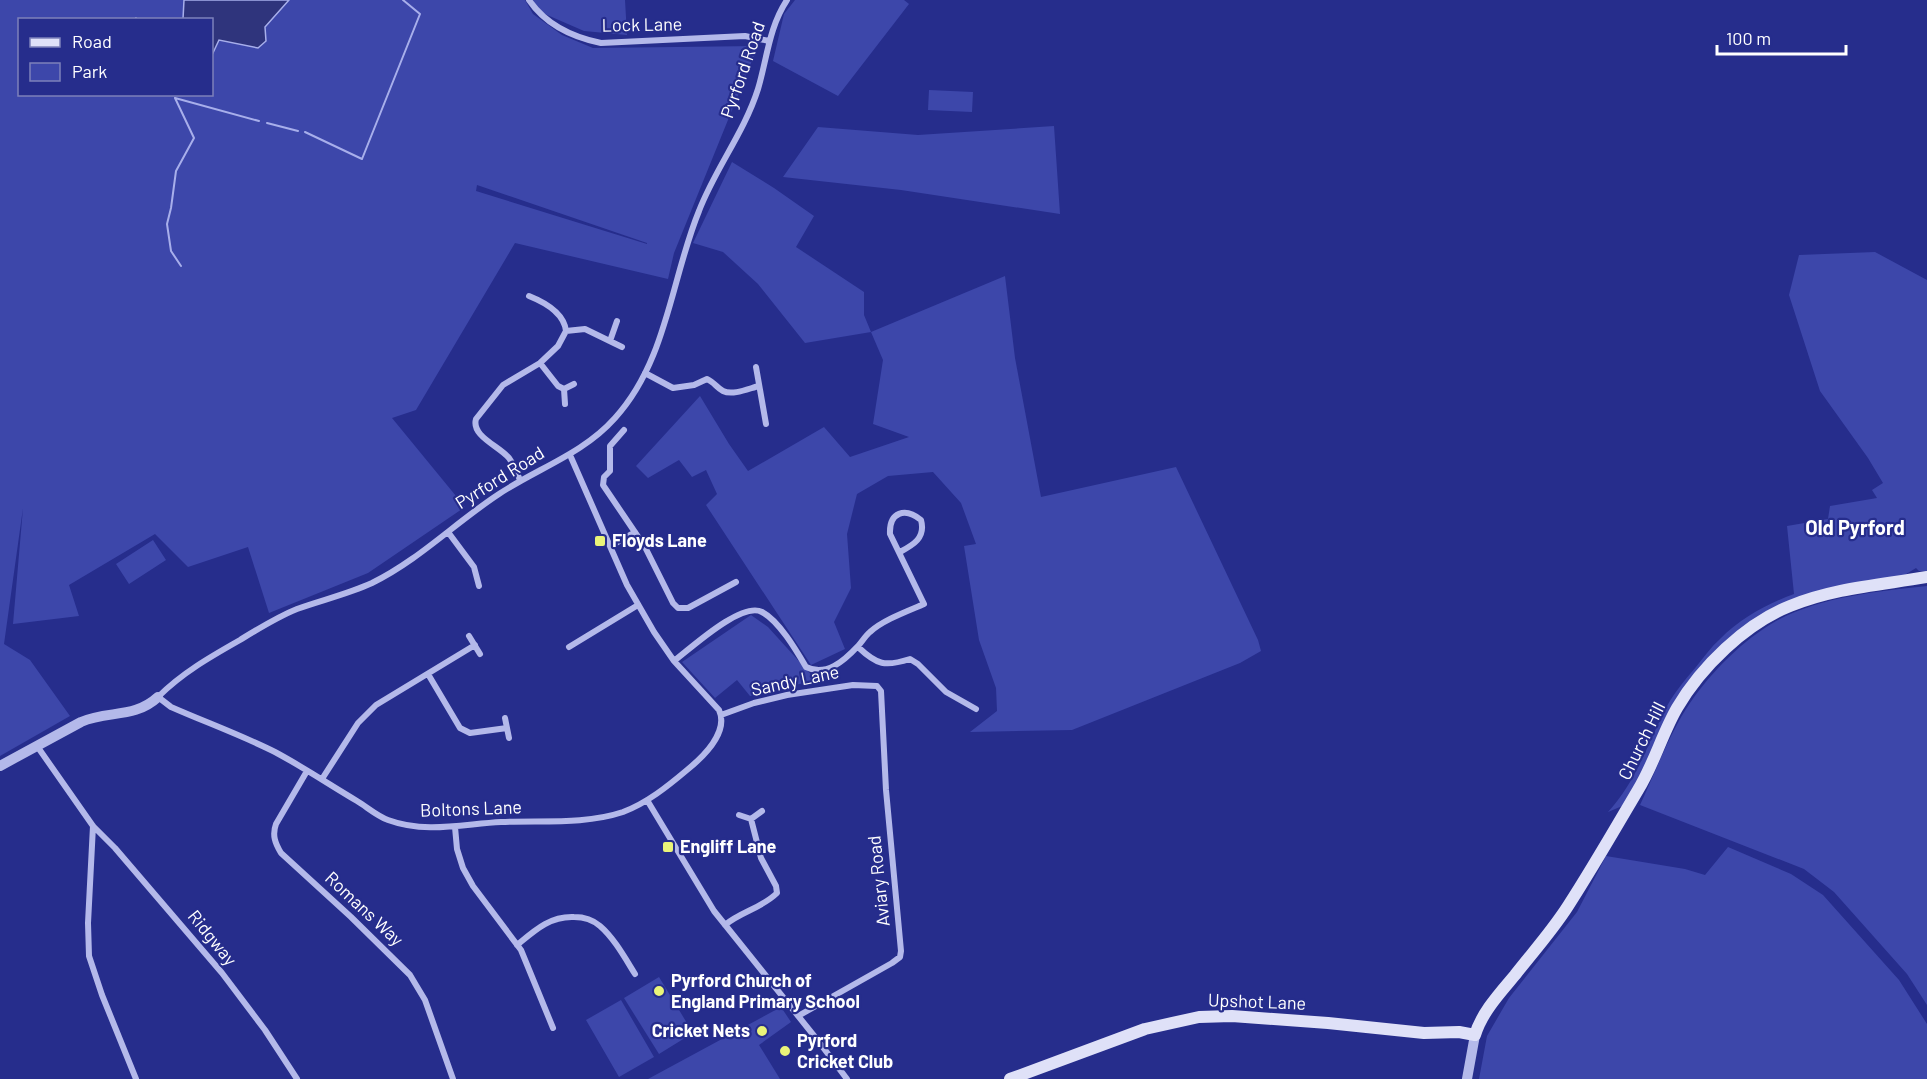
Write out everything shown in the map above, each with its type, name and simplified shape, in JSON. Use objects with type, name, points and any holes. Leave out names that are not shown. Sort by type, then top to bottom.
[{"type":"main road","name":"Church Hill","points":[[1475,1035],[1481,1020],[1495,998],[1549,933],[1567,907],[1638,790],[1677,708],[1708,667],[1754,626],[1790,606],[1847,589],[1927,577]]},
{"type":"main road","name":"Upshot Lane","points":[[1010,1079],[1145,1029],[1199,1017],[1232,1016],[1424,1033],[1459,1032],[1475,1035]]},
{"type":"street","name":"Lock Lane","points":[[529,0],[541,14],[564,31],[601,43],[745,36],[769,41]]},
{"type":"street","name":"Pyrford Road","points":[[0,766],[90,718],[133,712],[146,707],[190,670],[259,628],[295,610],[371,584],[520,480],[570,455],[588,443],[613,421],[629,402],[645,373],[673,297],[695,219],[754,100],[769,41],[778,16],[788,0]]},
{"type":"street","points":[[537,300],[540,292]]},
{"type":"street","points":[[520,480],[509,459],[476,430],[474,424],[503,385],[540,363],[558,345],[566,331],[566,326],[552,308],[529,297]]},
{"type":"street","points":[[610,340],[617,321]]},
{"type":"street","points":[[566,331],[585,329],[622,347]]},
{"type":"street","points":[[540,363],[558,386],[564,389]]},
{"type":"street","points":[[756,367],[766,424]]},
{"type":"street","points":[[645,373],[673,388],[694,385],[707,379],[723,391],[730,393],[759,386]]},
{"type":"street","points":[[564,389],[574,384]]},
{"type":"street","points":[[564,389],[565,404]]},
{"type":"street","points":[[624,430],[610,446],[610,471],[604,477],[603,483],[605,491],[645,547],[673,603],[678,608],[688,608],[736,582]]},
{"type":"street","points":[[570,455],[638,605],[674,661],[721,715]]},
{"type":"street","points":[[674,661],[736,614],[760,610],[772,619],[806,667],[814,671],[825,671],[858,647],[870,631],[924,604],[890,534],[892,518],[900,513],[909,513],[921,520],[923,528],[921,536],[913,545],[900,552]]},
{"type":"street","points":[[448,532],[474,567],[478,586]]},
{"type":"street","points":[[611,546],[635,532]]},
{"type":"street","points":[[569,647],[638,605]]},
{"type":"street","points":[[469,636],[480,654]]},
{"type":"street","points":[[322,779],[358,723],[376,705],[475,645]]},
{"type":"street","points":[[858,647],[879,663],[890,665],[910,659],[946,692],[976,709]]},
{"type":"street","points":[[428,674],[460,728],[470,733],[507,728]]},
{"type":"street","name":"Sandy Lane","points":[[721,715],[786,695],[852,685],[877,686]]},
{"type":"street","name":"Aviary Road","points":[[798,1016],[900,957],[886,790],[883,707],[881,691],[877,686]]},
{"type":"street","name":"Boltons Lane","points":[[158,697],[171,706],[274,752],[387,819],[425,828],[598,818],[622,812],[647,800],[674,781],[704,755],[719,732],[721,715]]},
{"type":"street","points":[[505,718],[509,738]]},
{"type":"street","name":"Ridgway","points":[[37,746],[93,826],[207,954],[265,1030],[297,1079]]},
{"type":"street","name":"Romans Way","points":[[307,771],[276,824],[274,831],[276,846],[410,975],[425,1000],[453,1079]]},
{"type":"street","points":[[647,800],[725,925],[847,1079]]},
{"type":"street","points":[[751,819],[762,811]]},
{"type":"street","points":[[739,815],[751,819]]},
{"type":"street","points":[[725,925],[735,916],[761,904],[777,893],[776,886],[761,858],[751,819]]},
{"type":"street","points":[[93,826],[88,923],[89,956],[105,1004],[136,1079]]},
{"type":"street","points":[[455,827],[457,849],[463,868],[473,886],[518,945],[553,1028]]},
{"type":"street","points":[[518,945],[546,922],[558,918],[590,919],[610,937],[636,974]]},
{"type":"street","points":[[622,970],[629,965]]},
{"type":"street","points":[[541,1022],[549,1019]]},
{"type":"street","points":[[1467,1079],[1475,1035]]},
{"type":"green space","points":[[0,0],[525,0],[533,14],[562,35],[593,48],[758,46],[674,253],[668,279],[515,243],[416,410],[392,418],[465,507],[368,573],[269,613],[248,547],[188,567],[155,534],[69,585],[79,616],[13,624],[23,508],[4,644],[30,660],[70,716],[0,756]],"holes":[[[477,185],[647,243],[476,191]]]},
{"type":"green space","points":[[533,0],[625,0],[627,35],[584,31],[538,11]]},
{"type":"green space","points":[[795,0],[904,0],[909,4],[838,96],[773,61],[784,14]]},
{"type":"green space","points":[[929,90],[973,92],[972,112],[928,110]]},
{"type":"green space","points":[[1054,126],[1060,214],[901,190],[783,177],[818,127],[918,135]]},
{"type":"green space","points":[[732,162],[814,216],[796,247],[864,292],[864,315],[871,332],[805,343],[758,284],[723,252],[693,243]]},
{"type":"green space","points":[[1875,252],[1927,280],[1927,571],[1919,571],[1916,568],[1903,576],[1797,601],[1709,663],[1627,804],[1608,812],[1633,777],[1671,700],[1711,649],[1728,631],[1746,618],[1794,594],[1787,526],[1828,519],[1830,506],[1877,498],[1872,490],[1883,483],[1820,391],[1789,295],[1799,255]]},
{"type":"green space","points":[[1005,276],[1015,358],[1041,497],[1176,467],[1258,640],[1261,651],[1240,663],[1072,730],[970,732],[997,711],[996,688],[979,640],[964,546],[976,544],[961,503],[933,472],[888,476],[857,494],[847,534],[851,588],[834,622],[845,649],[811,665],[706,505],[717,494],[706,470],[692,477],[679,460],[648,478],[636,466],[700,396],[748,471],[824,427],[850,457],[909,437],[873,424],[883,360],[871,332]]},
{"type":"green space","points":[[153,540],[166,560],[129,584],[116,564]]},
{"type":"green space","points":[[1927,586],[1927,1005],[1907,974],[1834,892],[1804,869],[1640,805],[1669,740],[1690,703],[1718,668],[1752,637],[1776,621],[1811,606],[1850,596]]},
{"type":"green space","points":[[751,615],[768,627],[816,680],[750,696],[737,680],[715,698],[682,662]]},
{"type":"green space","points":[[1728,847],[1791,874],[1823,895],[1899,980],[1927,1024],[1927,1079],[1479,1079],[1487,1036],[1509,998],[1577,912],[1606,856],[1685,869],[1705,875]]},
{"type":"green space","points":[[659,977],[693,1033],[659,1054],[624,998]]},
{"type":"green space","points":[[621,1000],[654,1057],[619,1077],[586,1020]]},
{"type":"green space","points":[[781,1007],[791,1022],[759,1045],[780,1079],[648,1079]]},
{"type":"shaded area","points":[[184,0],[289,0],[265,27],[266,41],[258,48],[219,40],[213,53],[213,18],[183,18]]},
{"type":"waterway","points":[[305,132],[362,159],[420,14],[403,0]]},
{"type":"waterway","points":[[175,98],[194,138],[176,171],[167,224],[171,251],[181,266]]},
{"type":"waterway","points":[[175,98],[259,121]]},
{"type":"waterway","points":[[267,123],[298,131]]},
{"type":"place","name":"Floyds Lane","points":[[600,541]]},
{"type":"place","name":"Engliff Lane","points":[[668,847]]},
{"type":"place","name":"Pyrford Church of England Primary School","points":[[659,991]]},
{"type":"place","name":"Cricket Nets","points":[[762,1031]]},
{"type":"place","name":"Pyrford Cricket Club","points":[[785,1051]]},
{"type":"district","name":"Old Pyrford","points":[[1855,528]]}]
